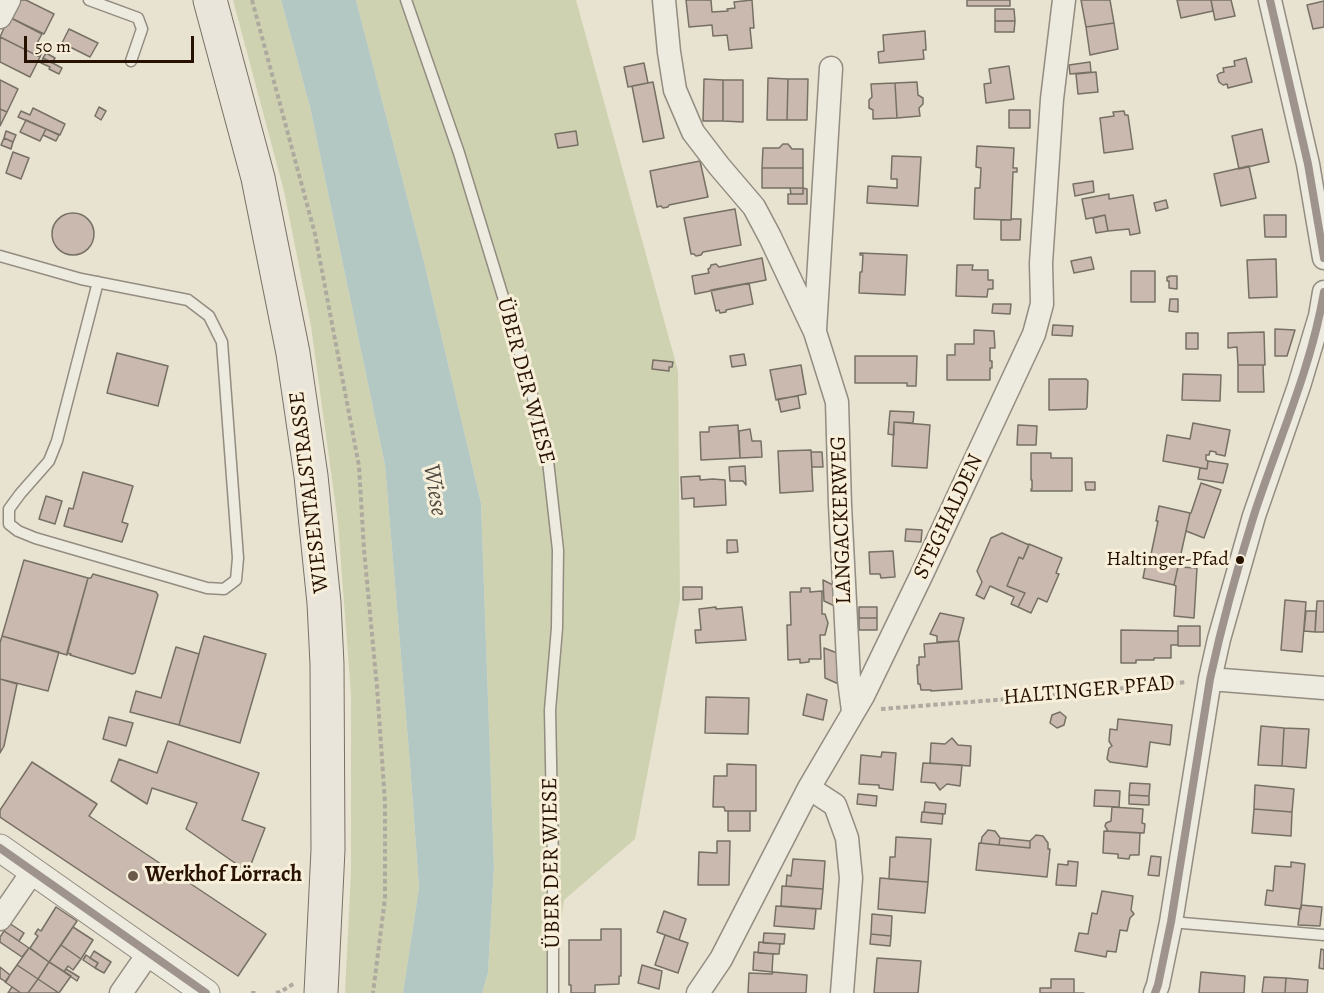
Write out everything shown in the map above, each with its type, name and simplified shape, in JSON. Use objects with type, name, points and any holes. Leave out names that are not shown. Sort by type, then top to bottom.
[{"type":"main road","name":"WIESENTALSTRASSE","points":[[210,0],[258,178],[292,353],[311,476],[324,603],[327,674],[328,850],[321,993]]},
{"type":"street","points":[[0,17],[9,0]]},
{"type":"street","name":"LANGACKERWEG","points":[[664,0],[675,90],[693,132],[754,207],[771,237],[815,332],[837,402],[841,528],[849,680],[853,711]]},
{"type":"street","name":"STEGHALDEN","points":[[698,993],[721,959],[809,788],[863,696],[1034,334],[1042,304],[1041,263],[1052,99],[1064,0]]},
{"type":"street","points":[[1270,0],[1308,164],[1324,258]]},
{"type":"street","name":"LANGACKERWEG","points":[[815,332],[831,68]]},
{"type":"street","points":[[1155,993],[1171,922],[1210,680],[1236,577],[1254,516],[1299,386],[1320,316],[1324,292]]},
{"type":"street","points":[[1210,680],[1324,688]]},
{"type":"street","points":[[809,788],[835,805],[847,838],[851,878],[842,993]]},
{"type":"street","points":[[0,848],[206,993]]},
{"type":"street","points":[[0,919],[33,871]]},
{"type":"street","points":[[121,993],[148,954]]},
{"type":"lane","points":[[89,0],[138,18],[141,29],[131,61]]},
{"type":"lane","name":"ÜBER DER WIESE","points":[[406,0],[459,153],[516,336],[546,443],[558,550],[557,628],[550,710],[554,864],[554,993]]},
{"type":"lane","points":[[0,256],[81,279],[98,282],[188,300],[209,316],[222,342],[238,558],[236,580],[224,589],[207,588],[35,538],[18,531],[9,524],[9,509],[50,461],[98,282]]},
{"type":"lane","points":[[1171,922],[1324,935]]},
{"type":"path","points":[[252,0],[315,234],[359,466],[385,802],[385,897],[372,993]]},
{"type":"path","name":"HALTINGER PFAD","points":[[853,711],[1210,680]]},
{"type":"path","points":[[251,993],[256,993]]},
{"type":"green space","points":[[233,0],[281,0],[310,107],[385,465],[419,889],[403,993],[345,993],[351,872],[351,695],[338,523],[311,326],[284,191]]},
{"type":"green space","points":[[356,0],[576,0],[678,371],[680,600],[635,839],[564,900],[551,993],[482,993],[488,973],[494,866],[481,503],[424,262]]},
{"type":"water","name":"Wiese","points":[[281,0],[356,0],[424,262],[481,503],[494,866],[488,973],[482,993],[403,993],[419,888],[385,465],[310,107]]},
{"type":"building","points":[[17,0],[26,0],[54,14],[44,34],[9,17]]},
{"type":"building","points":[[686,0],[711,0],[712,12],[728,11],[727,9],[735,8],[734,2],[752,0],[754,28],[750,28],[752,48],[729,50],[727,35],[713,36],[712,25],[689,27]]},
{"type":"building","points":[[967,0],[1010,0],[1010,6],[967,6]]},
{"type":"building","points":[[1081,0],[1110,0],[1114,23],[1086,27]]},
{"type":"building","points":[[1177,0],[1211,0],[1213,11],[1181,18]]},
{"type":"building","points":[[1211,0],[1231,0],[1235,16],[1215,20]]},
{"type":"building","points":[[1324,1],[1324,27],[1313,29],[1307,5]]},
{"type":"building","points":[[995,9],[1014,9],[1015,21],[995,21]]},
{"type":"building","points":[[9,17],[42,34],[36,45],[43,49],[40,57],[0,37]]},
{"type":"building","points":[[995,21],[1015,21],[1014,32],[995,32]]},
{"type":"building","points":[[1114,23],[1118,49],[1090,55],[1086,27]]},
{"type":"building","points":[[69,29],[98,43],[90,57],[62,43]]},
{"type":"building","points":[[925,31],[924,59],[879,63],[878,52],[884,51],[883,35]]},
{"type":"building","points":[[0,37],[40,57],[30,77],[0,62]]},
{"type":"building","points":[[46,53],[55,58],[52,63],[43,58]]},
{"type":"building","points":[[43,58],[62,68],[59,74],[41,63]]},
{"type":"building","points":[[1246,58],[1252,82],[1228,88],[1227,84],[1223,85],[1219,82],[1217,75],[1224,72],[1223,68],[1235,66],[1234,61]]},
{"type":"building","points":[[1090,62],[1091,72],[1070,74],[1069,65]]},
{"type":"building","points":[[644,63],[648,83],[628,87],[624,67]]},
{"type":"building","points":[[1009,66],[1014,99],[986,103],[984,84],[991,83],[989,69]]},
{"type":"building","points":[[1096,72],[1098,92],[1078,94],[1076,74]]},
{"type":"building","points":[[768,78],[788,79],[787,120],[767,120]]},
{"type":"building","points":[[704,79],[723,80],[723,121],[703,121]]},
{"type":"building","points":[[788,79],[808,79],[807,120],[787,120]]},
{"type":"building","points":[[0,80],[18,89],[7,112],[0,109]]},
{"type":"building","points":[[723,80],[743,80],[743,122],[723,121]]},
{"type":"building","points":[[653,82],[664,138],[643,142],[632,86]]},
{"type":"building","points":[[917,82],[918,95],[923,98],[923,104],[919,108],[920,116],[897,118],[895,83]]},
{"type":"building","points":[[895,83],[897,118],[873,119],[873,110],[869,108],[869,100],[872,97],[871,84]]},
{"type":"building","points":[[99,107],[106,111],[101,120],[95,116]]},
{"type":"building","points":[[33,108],[65,124],[60,135],[18,117],[21,111],[30,115]]},
{"type":"building","points":[[0,109],[7,112],[0,126]]},
{"type":"building","points":[[1009,110],[1030,110],[1030,128],[1009,128]]},
{"type":"building","points":[[1124,111],[1125,115],[1128,115],[1133,149],[1104,153],[1100,118],[1114,116],[1113,112]]},
{"type":"building","points":[[26,120],[46,129],[40,141],[20,132]]},
{"type":"building","points":[[46,129],[59,135],[56,141],[43,135]]},
{"type":"building","points":[[1262,129],[1269,162],[1239,169],[1232,136]]},
{"type":"building","points":[[6,131],[16,135],[13,142],[4,138]]},
{"type":"building","points":[[576,131],[578,145],[558,148],[555,134]]},
{"type":"building","points":[[4,138],[13,142],[11,149],[1,145]]},
{"type":"building","points":[[783,144],[788,144],[792,149],[803,149],[803,168],[762,168],[763,148],[779,148]]},
{"type":"building","points":[[977,146],[1014,148],[1013,168],[1017,168],[1017,172],[1013,172],[1011,220],[974,219],[975,188],[980,188],[981,168],[976,167]]},
{"type":"building","points":[[13,152],[29,158],[21,179],[6,173]]},
{"type":"building","points":[[892,156],[921,157],[918,206],[867,203],[868,186],[897,188],[897,179],[891,179]]},
{"type":"building","points":[[700,161],[708,197],[663,208],[657,207],[650,171]]},
{"type":"building","points":[[1249,166],[1256,198],[1221,206],[1214,174]]},
{"type":"building","points":[[762,168],[803,168],[803,188],[762,188]]},
{"type":"building","points":[[1093,181],[1094,192],[1075,196],[1073,184]]},
{"type":"building","points":[[790,188],[803,188],[803,194],[791,194]]},
{"type":"building","points":[[803,188],[807,189],[807,204],[788,204],[788,194],[803,194]]},
{"type":"building","points":[[1109,194],[1109,199],[1133,195],[1140,233],[1130,235],[1129,229],[1108,231],[1105,215],[1086,219],[1082,199]]},
{"type":"building","points":[[1166,200],[1168,208],[1156,211],[1154,203]]},
{"type":"building","points":[[735,209],[741,245],[703,252],[696,256],[691,254],[684,218]]},
{"type":"building","points":[[73,213],[88,219],[94,234],[88,249],[73,255],[58,249],[52,234],[58,219]]},
{"type":"building","points":[[1105,215],[1108,231],[1096,233],[1093,218]]},
{"type":"building","points":[[1264,215],[1286,215],[1286,237],[1265,237]]},
{"type":"building","points":[[1021,219],[1020,240],[1001,240],[1001,220]]},
{"type":"building","points":[[860,253],[907,255],[905,295],[859,293],[863,255]]},
{"type":"building","points":[[1091,257],[1094,269],[1074,273],[1071,261]]},
{"type":"building","points":[[762,258],[766,280],[695,294],[692,276],[709,273],[708,269],[711,265],[716,264],[719,267]]},
{"type":"building","points":[[1276,259],[1277,297],[1249,298],[1247,260]]},
{"type":"building","points":[[957,265],[973,265],[972,270],[988,270],[988,280],[993,280],[993,289],[988,289],[987,297],[956,296]]},
{"type":"building","points":[[1131,271],[1155,271],[1155,302],[1131,302]]},
{"type":"building","points":[[1177,276],[1177,289],[1169,288],[1167,277]]},
{"type":"building","points":[[749,283],[753,304],[726,310],[726,312],[716,311],[711,290]]},
{"type":"building","points":[[1170,299],[1178,299],[1178,312],[1169,311]]},
{"type":"building","points":[[993,304],[1011,304],[1010,314],[992,313]]},
{"type":"building","points":[[1053,325],[1073,326],[1072,336],[1052,335]]},
{"type":"building","points":[[1275,329],[1295,330],[1287,356],[1275,356]]},
{"type":"building","points":[[974,330],[994,331],[995,348],[990,348],[992,368],[990,368],[990,380],[947,380],[947,355],[955,355],[955,344],[974,344]]},
{"type":"building","points":[[1264,332],[1265,365],[1238,365],[1237,347],[1228,348],[1228,333]]},
{"type":"building","points":[[1186,333],[1198,333],[1198,349],[1186,349]]},
{"type":"building","points":[[117,353],[168,366],[158,406],[107,393]]},
{"type":"building","points":[[744,354],[746,365],[732,367],[730,356]]},
{"type":"building","points":[[855,356],[917,356],[916,386],[907,386],[907,383],[855,383]]},
{"type":"building","points":[[653,360],[673,362],[672,367],[669,367],[669,371],[652,369]]},
{"type":"building","points":[[801,365],[806,394],[776,400],[770,370]]},
{"type":"building","points":[[1238,365],[1263,365],[1264,392],[1238,392]]},
{"type":"building","points":[[1183,374],[1221,375],[1220,401],[1182,400]]},
{"type":"building","points":[[1049,379],[1086,379],[1088,381],[1086,409],[1049,410]]},
{"type":"building","points":[[798,396],[800,408],[781,412],[778,399]]},
{"type":"building","points":[[890,411],[914,412],[913,423],[894,422],[894,435],[888,434]]},
{"type":"building","points":[[894,422],[930,425],[927,468],[892,466]]},
{"type":"building","points":[[1193,423],[1230,430],[1225,456],[1210,451],[1209,455],[1206,455],[1207,469],[1163,461],[1167,435],[1190,439]]},
{"type":"building","points":[[738,425],[740,458],[701,460],[700,432],[709,432],[709,427]]},
{"type":"building","points":[[1018,425],[1037,426],[1036,445],[1017,445]]},
{"type":"building","points":[[750,429],[752,441],[761,441],[762,457],[740,458],[739,431]]},
{"type":"building","points":[[811,450],[813,491],[780,493],[778,451]]},
{"type":"building","points":[[811,452],[822,452],[823,467],[812,467]]},
{"type":"building","points":[[1031,453],[1051,453],[1051,458],[1072,458],[1072,491],[1031,491]]},
{"type":"building","points":[[1208,461],[1228,464],[1223,483],[1198,479],[1200,468],[1207,469]]},
{"type":"building","points":[[745,466],[746,485],[743,481],[730,481],[729,467]]},
{"type":"building","points":[[83,472],[133,486],[122,522],[128,524],[122,542],[64,526],[69,508],[73,509]]},
{"type":"building","points":[[700,476],[700,480],[725,480],[726,505],[694,507],[694,498],[682,499],[681,477]]},
{"type":"building","points":[[1085,482],[1095,482],[1095,490],[1086,490]]},
{"type":"building","points":[[1201,483],[1221,490],[1204,538],[1186,531]]},
{"type":"building","points":[[46,496],[62,501],[55,524],[39,519]]},
{"type":"building","points":[[1159,506],[1190,513],[1174,585],[1143,578],[1146,563],[1149,564]]},
{"type":"building","points":[[906,529],[922,530],[921,542],[905,541]]},
{"type":"building","points":[[1002,533],[1029,545],[1023,559],[1019,557],[1007,586],[1025,593],[1018,607],[1011,604],[1014,597],[990,586],[984,599],[976,595],[982,582],[977,571],[991,538]]},
{"type":"building","points":[[727,540],[737,540],[738,552],[727,553]]},
{"type":"building","points":[[1029,544],[1062,558],[1056,573],[1059,574],[1047,602],[1038,598],[1031,613],[1018,607],[1025,593],[1007,586],[1019,557],[1023,559]]},
{"type":"building","points":[[893,551],[895,577],[881,578],[880,574],[870,574],[869,552]]},
{"type":"building","points":[[24,560],[88,578],[67,655],[2,636]]},
{"type":"building","points":[[1178,567],[1197,568],[1194,618],[1174,616],[1176,586],[1174,585]]},
{"type":"building","points":[[93,574],[156,592],[158,595],[135,673],[132,674],[67,653],[88,578],[91,578]]},
{"type":"building","points":[[823,580],[839,588],[839,608],[824,601]]},
{"type":"building","points":[[683,587],[702,587],[702,599],[683,600]]},
{"type":"building","points":[[801,588],[810,588],[810,592],[822,591],[822,614],[825,614],[828,623],[825,635],[820,635],[821,659],[809,659],[809,662],[800,663],[800,659],[788,660],[787,625],[791,625],[790,592],[801,592]]},
{"type":"building","points":[[1285,600],[1306,602],[1302,652],[1281,650]]},
{"type":"building","points":[[1317,601],[1324,601],[1324,632],[1315,632]]},
{"type":"building","points":[[716,607],[716,609],[742,607],[746,640],[696,643],[695,630],[701,630],[699,609]]},
{"type":"building","points":[[859,607],[877,607],[877,618],[859,618]]},
{"type":"building","points":[[1306,611],[1316,611],[1315,632],[1304,631]]},
{"type":"building","points":[[940,613],[964,618],[958,641],[937,642],[937,636],[930,634]]},
{"type":"building","points":[[859,618],[877,618],[877,630],[859,630]]},
{"type":"building","points":[[1178,626],[1200,626],[1200,646],[1178,646]]},
{"type":"building","points":[[1121,630],[1178,631],[1178,645],[1171,645],[1171,658],[1121,663]]},
{"type":"building","points":[[2,636],[59,652],[48,691],[0,679]]},
{"type":"building","points":[[204,636],[266,654],[240,743],[179,725]]},
{"type":"building","points":[[959,641],[962,689],[921,690],[918,684],[917,665],[919,665],[919,657],[925,657],[924,644]]},
{"type":"building","points":[[176,647],[199,654],[179,725],[130,712],[136,691],[161,698]]},
{"type":"building","points":[[824,648],[840,654],[841,685],[825,678]]},
{"type":"building","points":[[0,679],[17,684],[4,746],[0,753]]},
{"type":"building","points":[[807,694],[827,700],[823,720],[803,715]]},
{"type":"building","points":[[706,697],[749,698],[748,734],[705,733]]},
{"type":"building","points":[[1060,712],[1066,717],[1064,725],[1057,728],[1050,723],[1052,715]]},
{"type":"building","points":[[109,717],[133,723],[126,746],[103,739]]},
{"type":"building","points":[[1118,719],[1172,725],[1170,745],[1150,742],[1147,767],[1110,762],[1107,759],[1109,748],[1112,746],[1109,741],[1110,729],[1117,730]]},
{"type":"building","points":[[1261,726],[1284,728],[1282,766],[1258,765]]},
{"type":"building","points":[[1284,728],[1309,729],[1306,768],[1282,766]]},
{"type":"building","points":[[952,738],[958,745],[971,746],[970,766],[930,763],[931,743],[945,744]]},
{"type":"building","points":[[168,741],[259,773],[242,820],[265,828],[248,872],[186,829],[197,803],[152,788],[147,804],[111,781],[119,759],[157,773]]},
{"type":"building","points":[[882,752],[896,753],[893,790],[879,788],[879,785],[859,784],[861,755],[881,757]]},
{"type":"building","name":"Werkhof Lörrach","points":[[32,762],[97,804],[89,816],[266,934],[238,976],[0,817],[0,810]]},
{"type":"building","points":[[923,763],[962,765],[960,786],[947,784],[940,790],[935,783],[921,782]]},
{"type":"building","points":[[727,764],[756,765],[756,811],[725,811],[724,807],[713,807],[714,776],[727,776]]},
{"type":"building","points":[[1130,783],[1150,784],[1149,796],[1129,795]]},
{"type":"building","points":[[1255,785],[1294,789],[1292,812],[1254,809]]},
{"type":"building","points":[[1095,790],[1120,791],[1119,807],[1094,806]]},
{"type":"building","points":[[858,794],[877,796],[876,806],[857,804]]},
{"type":"building","points":[[1129,795],[1149,796],[1149,805],[1129,804]]},
{"type":"building","points":[[925,802],[946,804],[945,814],[924,812]]},
{"type":"building","points":[[1112,807],[1143,809],[1144,833],[1108,831],[1105,826],[1111,821]]},
{"type":"building","points":[[1254,809],[1292,812],[1291,836],[1252,833]]},
{"type":"building","points":[[728,811],[750,811],[750,831],[728,831]]},
{"type":"building","points":[[922,812],[943,814],[942,824],[921,822]]},
{"type":"building","points":[[988,830],[995,831],[1000,838],[999,845],[981,843],[982,837]]},
{"type":"building","points":[[1104,831],[1140,833],[1139,855],[1130,855],[1129,859],[1118,858],[1118,854],[1103,853]]},
{"type":"building","points":[[1036,835],[1043,836],[1050,849],[1047,877],[976,870],[979,843],[1030,848],[1030,841]]},
{"type":"building","points":[[896,837],[931,839],[928,882],[889,879],[890,857],[895,857]]},
{"type":"building","points":[[1000,838],[1030,841],[1030,848],[999,845]]},
{"type":"building","points":[[717,841],[730,841],[729,885],[698,885],[699,852],[717,853]]},
{"type":"building","points":[[1151,856],[1161,857],[1159,876],[1148,875]]},
{"type":"building","points":[[793,859],[825,861],[823,889],[786,886],[787,875],[791,876]]},
{"type":"building","points":[[1068,861],[1078,862],[1076,886],[1056,885],[1058,864],[1068,865]]},
{"type":"building","points":[[1291,862],[1305,864],[1301,909],[1265,905],[1267,890],[1273,891],[1275,866],[1291,867]]},
{"type":"building","points":[[880,878],[928,882],[925,913],[878,909]]},
{"type":"building","points":[[782,886],[823,889],[821,909],[781,906]]},
{"type":"building","points":[[1102,891],[1133,896],[1131,910],[1134,914],[1130,918],[1127,931],[1120,930],[1116,952],[1107,951],[1106,957],[1075,951],[1079,933],[1088,934],[1092,913],[1097,914]]},
{"type":"building","points":[[1301,905],[1322,907],[1320,926],[1298,925]]},
{"type":"building","points":[[776,906],[816,909],[814,929],[774,926]]},
{"type":"building","points":[[56,907],[77,921],[49,962],[30,948],[38,936],[35,934],[38,929],[41,931]]},
{"type":"building","points":[[664,911],[686,919],[679,940],[657,932]]},
{"type":"building","points":[[872,914],[892,916],[891,936],[871,934]]},
{"type":"building","points":[[9,923],[24,933],[19,941],[4,931]]},
{"type":"building","points":[[73,927],[93,940],[81,959],[61,945]]},
{"type":"building","points":[[601,929],[621,929],[619,984],[595,985],[595,993],[571,993],[569,940],[601,940]]},
{"type":"building","points":[[4,931],[29,948],[22,957],[0,942]]},
{"type":"building","points":[[764,933],[785,934],[784,944],[763,943]]},
{"type":"building","points":[[871,934],[891,936],[890,946],[870,944]]},
{"type":"building","points":[[665,935],[688,943],[678,973],[655,965]]},
{"type":"building","points":[[759,942],[780,944],[779,954],[758,953]]},
{"type":"building","points":[[61,945],[81,959],[73,970],[68,966],[64,972],[49,962]]},
{"type":"building","points":[[29,948],[49,962],[38,979],[17,965]]},
{"type":"building","points":[[1321,949],[1324,950],[1324,969],[1319,968]]},
{"type":"building","points":[[94,951],[111,962],[104,973],[95,968],[98,963],[90,958]]},
{"type":"building","points":[[754,952],[773,954],[772,972],[753,970]]},
{"type":"building","points":[[86,955],[98,963],[95,968],[83,960]]},
{"type":"building","points":[[877,958],[921,961],[918,993],[874,993]]},
{"type":"building","points":[[49,962],[71,976],[59,993],[38,979]]},
{"type":"building","points":[[17,965],[38,979],[28,993],[21,993],[5,982]]},
{"type":"building","points":[[642,965],[662,971],[659,989],[638,983]]},
{"type":"building","points":[[0,967],[10,975],[6,982],[0,978]]},
{"type":"building","points":[[66,969],[79,977],[77,981],[64,972]]},
{"type":"building","points":[[773,972],[807,975],[806,993],[748,993],[749,973],[772,974]]},
{"type":"building","points":[[1201,972],[1245,976],[1244,993],[1199,993]]},
{"type":"building","points":[[1264,977],[1286,978],[1285,993],[1262,993]]},
{"type":"building","points":[[1286,978],[1308,980],[1307,993],[1285,993]]},
{"type":"building","points":[[38,979],[59,993],[28,993]]},
{"type":"building","points":[[1051,979],[1074,979],[1074,993],[1040,993],[1040,988],[1051,988]]},
{"type":"building","points":[[12,987],[21,993],[8,993]]},
{"type":"transit line","points":[[1270,0],[1308,164],[1324,258]]},
{"type":"transit line","points":[[1155,993],[1171,922],[1210,679],[1236,576],[1254,515],[1311,349],[1324,292]]},
{"type":"transit line","points":[[0,848],[206,993]]},
{"type":"place","name":"Haltinger-Pfad","points":[[1240,560]]},
{"type":"place","name":"Werkhof Lörrach","points":[[133,876]]}]
